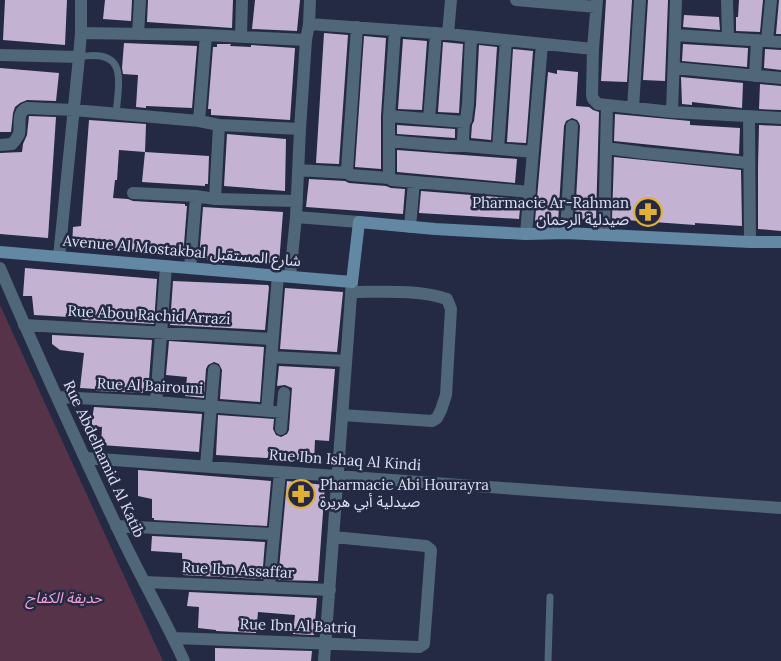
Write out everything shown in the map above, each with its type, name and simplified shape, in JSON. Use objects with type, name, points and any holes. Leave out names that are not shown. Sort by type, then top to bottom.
[{"type":"street","points":[[58,257],[82,33],[81,0]]},
{"type":"street","points":[[138,34],[140,0]]},
{"type":"street","points":[[241,37],[242,0]]},
{"type":"street","points":[[267,410],[272,339],[296,217],[300,129],[310,0]]},
{"type":"street","points":[[429,119],[433,80],[451,0]]},
{"type":"street","points":[[523,0],[597,3],[593,50],[592,99],[598,104],[672,112],[781,118]]},
{"type":"street","points":[[633,108],[640,0]]},
{"type":"street","points":[[672,112],[676,0]]},
{"type":"street","points":[[728,0],[728,37]]},
{"type":"street","points":[[755,76],[772,0]]},
{"type":"street","points":[[309,24],[442,34],[593,50]]},
{"type":"street","points":[[348,173],[357,27]]},
{"type":"street","points":[[389,178],[389,116],[395,30]]},
{"type":"street","points":[[82,33],[206,35],[306,40]]},
{"type":"street","points":[[675,34],[781,42]]},
{"type":"street","points":[[199,121],[206,35]]},
{"type":"street","points":[[465,146],[463,140],[468,104],[471,37]]},
{"type":"street","points":[[498,149],[506,40]]},
{"type":"street","points":[[526,234],[542,44]]},
{"type":"street","points":[[0,55],[79,57]]},
{"type":"street","points":[[674,68],[781,78]]},
{"type":"street","points":[[604,234],[607,106]]},
{"type":"street","points":[[0,145],[12,144],[16,140],[19,133],[21,112],[27,108],[74,110],[199,121],[220,125],[300,129]]},
{"type":"street","points":[[389,116],[464,122]]},
{"type":"street","points":[[749,116],[750,242]]},
{"type":"street","points":[[215,199],[220,125]]},
{"type":"street","points":[[566,233],[572,126]]},
{"type":"street","points":[[389,141],[533,152]]},
{"type":"street","points":[[606,148],[749,163]]},
{"type":"street","points":[[298,170],[348,173],[350,175],[389,178],[392,180],[530,192]]},
{"type":"street","points":[[410,226],[414,182]]},
{"type":"street","points":[[132,193],[297,202]]},
{"type":"street","points":[[190,268],[196,196]]},
{"type":"street","points":[[296,217],[526,234],[604,234],[781,242]]},
{"type":"street","points":[[324,661],[351,287],[360,222]]},
{"type":"street","name":"Avenue Al Mostakbal شارع المستقبل","points":[[0,252],[284,276],[351,287]]},
{"type":"street","points":[[156,402],[166,266]]},
{"type":"street","name":"Rue Abdelhamid Al Katib","points":[[0,268],[116,526],[184,661]]},
{"type":"street","points":[[342,415],[432,421],[441,410],[446,395],[451,310],[447,299],[435,295],[351,287]]},
{"type":"street","name":"Rue Abou Rachid Arrazi","points":[[24,324],[272,339]]},
{"type":"street","points":[[271,357],[346,361]]},
{"type":"street","name":"Rue Al Bairouni","points":[[206,466],[214,370]]},
{"type":"street","points":[[281,429],[284,393]]},
{"type":"street","name":"Rue Al Bairouni","points":[[57,397],[156,402],[282,412]]},
{"type":"street","name":"Rue Ibn Ishaq Al Kindi","points":[[86,458],[781,508]]},
{"type":"street","points":[[269,587],[280,472]]},
{"type":"street","points":[[116,526],[274,534]]},
{"type":"street","name":"Rue Ibn Al Batriq","points":[[173,638],[419,647],[424,644],[431,550],[426,546],[334,537]]},
{"type":"street","name":"Rue Ibn Assaffar","points":[[144,582],[330,590]]},
{"type":"lane","points":[[79,57],[104,56],[116,65],[119,77],[116,114]]},
{"type":"lane","points":[[548,661],[550,597]]},
{"type":"green space","name":"حديقة الكفاح","points":[[0,305],[163,661],[0,661]]},
{"type":"building","points":[[5,0],[67,0],[65,45],[3,40]]},
{"type":"building","points":[[105,0],[132,0],[131,21],[103,19]]},
{"type":"building","points":[[148,0],[233,0],[232,28],[147,22]]},
{"type":"building","points":[[255,0],[300,0],[297,31],[252,29]]},
{"type":"building","points":[[606,0],[632,0],[627,82],[601,81]]},
{"type":"building","points":[[648,0],[668,0],[665,81],[643,80]]},
{"type":"building","points":[[739,0],[763,0],[760,32],[736,31]]},
{"type":"building","points":[[779,0],[781,0],[781,34],[776,34]]},
{"type":"building","points":[[684,15],[719,17],[720,30],[683,27]]},
{"type":"building","points":[[324,33],[348,35],[339,164],[316,163]]},
{"type":"building","points":[[364,36],[386,38],[381,116],[381,169],[355,167]]},
{"type":"building","points":[[403,39],[427,41],[422,110],[398,109]]},
{"type":"building","points":[[443,42],[463,44],[459,113],[438,112]]},
{"type":"building","points":[[124,43],[197,46],[192,108],[136,107],[138,75],[123,74]]},
{"type":"building","points":[[217,44],[295,48],[290,120],[211,115],[211,109],[208,109],[213,47],[217,47]]},
{"type":"building","points":[[683,44],[748,48],[747,67],[682,61]]},
{"type":"building","points":[[479,45],[497,47],[491,140],[471,138],[476,105]]},
{"type":"building","points":[[513,49],[533,51],[526,143],[507,142]]},
{"type":"building","points":[[765,49],[781,50],[781,70],[764,68]]},
{"type":"building","points":[[0,68],[59,73],[56,101],[27,100],[20,103],[15,107],[13,113],[11,132],[0,132]]},
{"type":"building","points":[[557,70],[578,72],[576,106],[589,107],[599,112],[596,220],[575,219],[580,126],[577,120],[572,118],[566,121],[564,126],[558,222],[535,221],[548,72],[557,74]]},
{"type":"building","points":[[681,77],[743,83],[742,108],[692,102],[692,105],[682,104]]},
{"type":"building","points":[[760,84],[781,86],[781,110],[759,109]]},
{"type":"building","points":[[615,114],[690,121],[690,125],[740,128],[739,154],[614,141]]},
{"type":"building","points":[[29,116],[56,117],[48,238],[0,234],[0,153],[22,152],[27,135]]},
{"type":"building","points":[[89,120],[146,124],[145,152],[119,150],[117,180],[115,180],[113,198],[185,204],[187,206],[183,257],[72,246],[73,227],[81,226]]},
{"type":"building","points":[[397,125],[455,129],[455,138],[397,134]]},
{"type":"building","points":[[759,125],[781,126],[781,231],[758,229]]},
{"type":"building","points":[[227,134],[286,139],[285,191],[224,186]]},
{"type":"building","points":[[397,150],[517,159],[515,183],[397,172]]},
{"type":"building","points":[[145,152],[209,156],[208,184],[205,184],[205,186],[142,182]]},
{"type":"building","points":[[614,157],[741,170],[742,226],[695,223],[695,225],[612,219]]},
{"type":"building","points":[[309,179],[345,181],[405,189],[403,214],[306,207]]},
{"type":"building","points":[[421,191],[521,199],[519,219],[419,213]]},
{"type":"building","points":[[203,207],[283,212],[279,264],[199,259]]},
{"type":"building","points":[[25,268],[157,279],[154,324],[34,315],[32,296],[23,296]]},
{"type":"building","points":[[173,281],[268,285],[265,330],[170,325]]},
{"type":"building","points":[[285,288],[343,292],[337,352],[280,349]]},
{"type":"building","points":[[52,335],[152,340],[148,393],[96,391],[96,389],[80,388],[84,353],[60,350],[52,344]]},
{"type":"building","points":[[169,341],[264,347],[260,402],[220,399],[222,370],[219,364],[214,362],[208,365],[206,369],[204,398],[185,396],[187,377],[166,375]]},
{"type":"building","points":[[279,366],[335,369],[329,441],[315,440],[314,461],[216,455],[218,415],[274,419],[273,429],[276,435],[281,437],[287,434],[289,430],[292,388],[285,385],[277,386]]},
{"type":"building","points":[[94,407],[202,414],[199,452],[101,445],[102,427],[91,426]]},
{"type":"building","points":[[138,470],[271,481],[267,526],[154,520],[152,518],[152,499],[138,496]]},
{"type":"building","points":[[287,481],[325,485],[318,581],[278,580]]},
{"type":"building","points":[[152,536],[265,542],[262,579],[183,575],[182,553],[151,551]]},
{"type":"building","points":[[189,592],[317,598],[314,635],[293,634],[295,615],[258,612],[256,633],[198,628],[199,607],[187,606]]},
{"type":"building","points":[[215,648],[312,651],[311,661],[215,661]]},
{"type":"place","name":"Pharmacie Ar-Rahman صيدلية الرحمان","points":[[648,212]]},
{"type":"place","name":"Pharmacie Abi Hourayra صيدلية أبي هريرة","points":[[301,494]]}]
